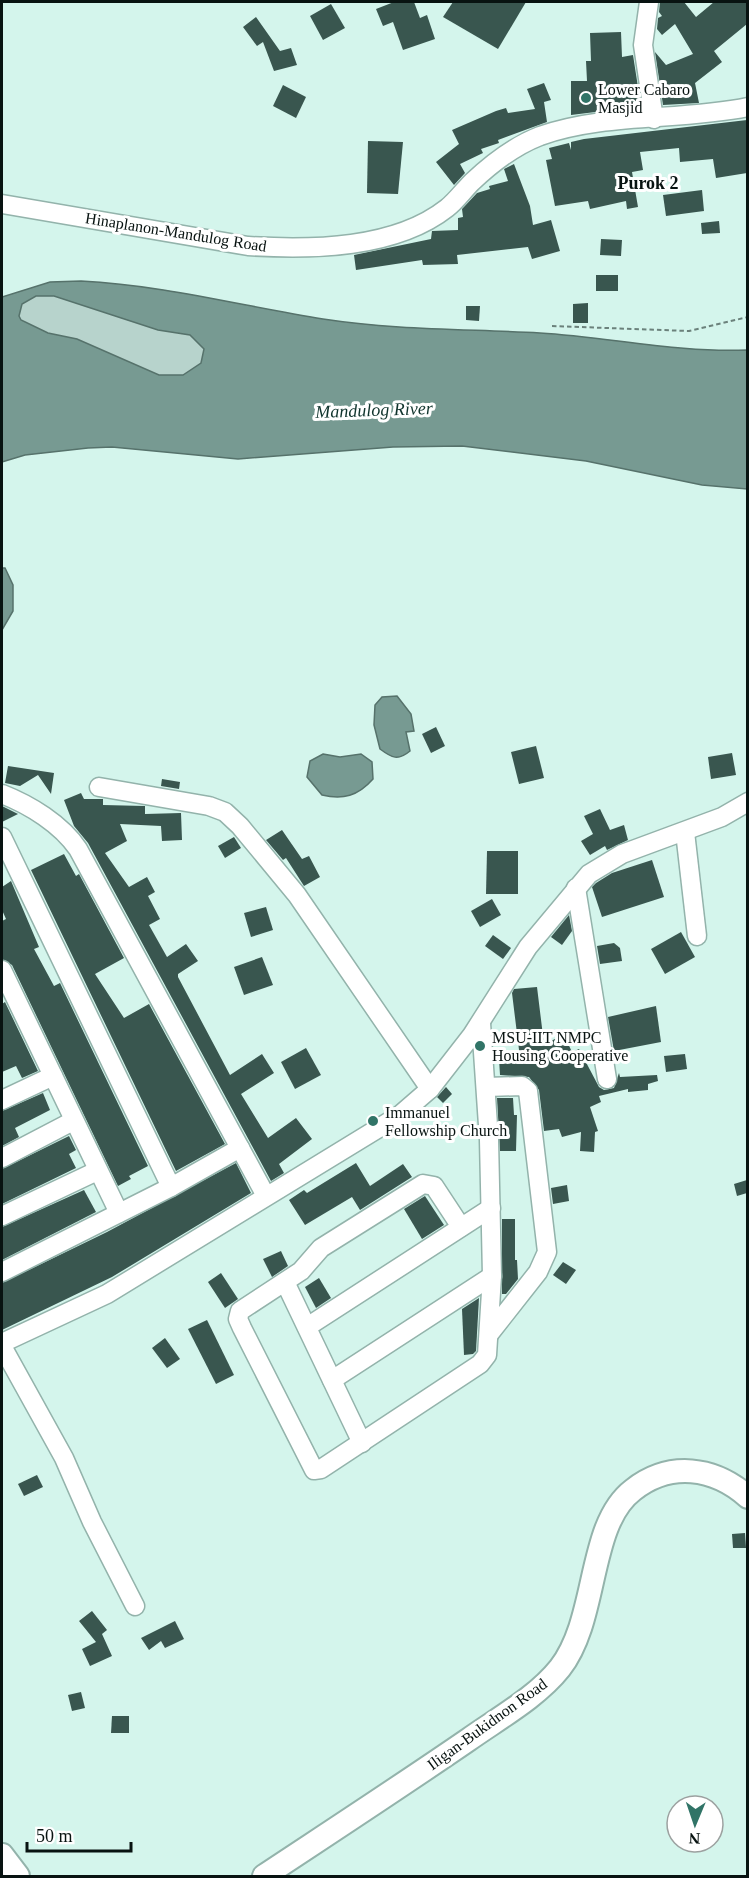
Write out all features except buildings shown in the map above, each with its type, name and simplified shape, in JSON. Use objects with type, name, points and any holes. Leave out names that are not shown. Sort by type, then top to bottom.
[{"type":"main road","name":"Iligan-Bukidnon Road","points":[[264,1876],[444,1756],[544,1685],[561,1667],[572,1650],[585,1620],[606,1531],[619,1505],[632,1490],[663,1473],[684,1470],[717,1475],[747,1497]]},
{"type":"main road","points":[[2,1855],[18,1876]]},
{"type":"street","points":[[650,2],[643,45],[654,119]]},
{"type":"street","name":"Hinaplanon-Mandulog Road","points":[[2,204],[248,246],[288,249],[336,246],[376,238],[431,219],[449,207],[495,161],[538,137],[597,124],[654,119],[747,106]]},
{"type":"street","points":[[99,787],[209,806],[225,812],[256,844],[297,895],[430,1089]]},
{"type":"street","points":[[2,794],[69,835],[266,1196]]},
{"type":"street","points":[[135,1606],[92,1522],[64,1458],[2,1345],[106,1294],[189,1246],[266,1196],[400,1115],[430,1089],[481,1023],[528,947],[589,874],[606,862],[722,817],[747,802]]},
{"type":"street","points":[[685,831],[697,936]]},
{"type":"street","points":[[2,837],[171,1187]]},
{"type":"street","points":[[576,888],[607,1079]]},
{"type":"street","points":[[2,970],[119,1213]]},
{"type":"street","points":[[461,1227],[434,1186],[423,1184],[321,1248],[301,1271],[242,1307],[238,1319],[314,1470],[321,1469],[362,1443],[480,1364],[487,1355],[492,1276],[491,1208],[481,1023]]},
{"type":"street","points":[[3,1097],[52,1076]]},
{"type":"street","points":[[486,1087],[522,1086],[529,1093],[547,1252],[538,1272],[490,1333]]},
{"type":"street","points":[[2,1158],[74,1121]]},
{"type":"street","points":[[2,1272],[171,1187],[240,1148]]},
{"type":"street","points":[[2,1216],[97,1171]]},
{"type":"street","points":[[307,1327],[491,1208]]},
{"type":"street","points":[[332,1380],[492,1276]]},
{"type":"street","points":[[285,1282],[362,1443]]},
{"type":"path","points":[[552,326],[689,331],[747,317]]},
{"type":"shaded area","points":[[36,296],[54,296],[158,330],[190,335],[204,349],[201,363],[183,375],[159,375],[77,339],[48,333],[21,320],[19,316],[22,304]]},
{"type":"water","name":"Mandulog River","points":[[81,281],[142,287],[350,323],[540,333],[669,347],[747,350],[747,489],[702,485],[586,461],[462,446],[393,447],[238,459],[112,447],[25,455],[2,462],[2,297],[50,282]],"holes":[[[36,296],[54,296],[158,330],[190,335],[204,349],[201,363],[183,375],[159,375],[77,339],[48,333],[21,320],[19,316],[22,304]]]},
{"type":"water","points":[[2,568],[5,568],[13,585],[13,611],[2,630]]},
{"type":"water","points":[[397,696],[411,714],[414,731],[406,732],[410,751],[395,757],[380,749],[374,725],[375,705],[382,697]]},
{"type":"water","points":[[323,754],[340,757],[361,754],[372,762],[373,779],[362,789],[350,795],[337,797],[322,795],[307,777],[310,761]]},
{"type":"place","name":"Lower Cabaro Masjid","points":[[586,98]]},
{"type":"place","name":"MSU-IIT NMPC Housing Cooperative","points":[[480,1046]]},
{"type":"place","name":"Immanuel Fellowship Church","points":[[373,1121]]},
{"type":"district","name":"Purok 2","points":[[648,183]]}]
